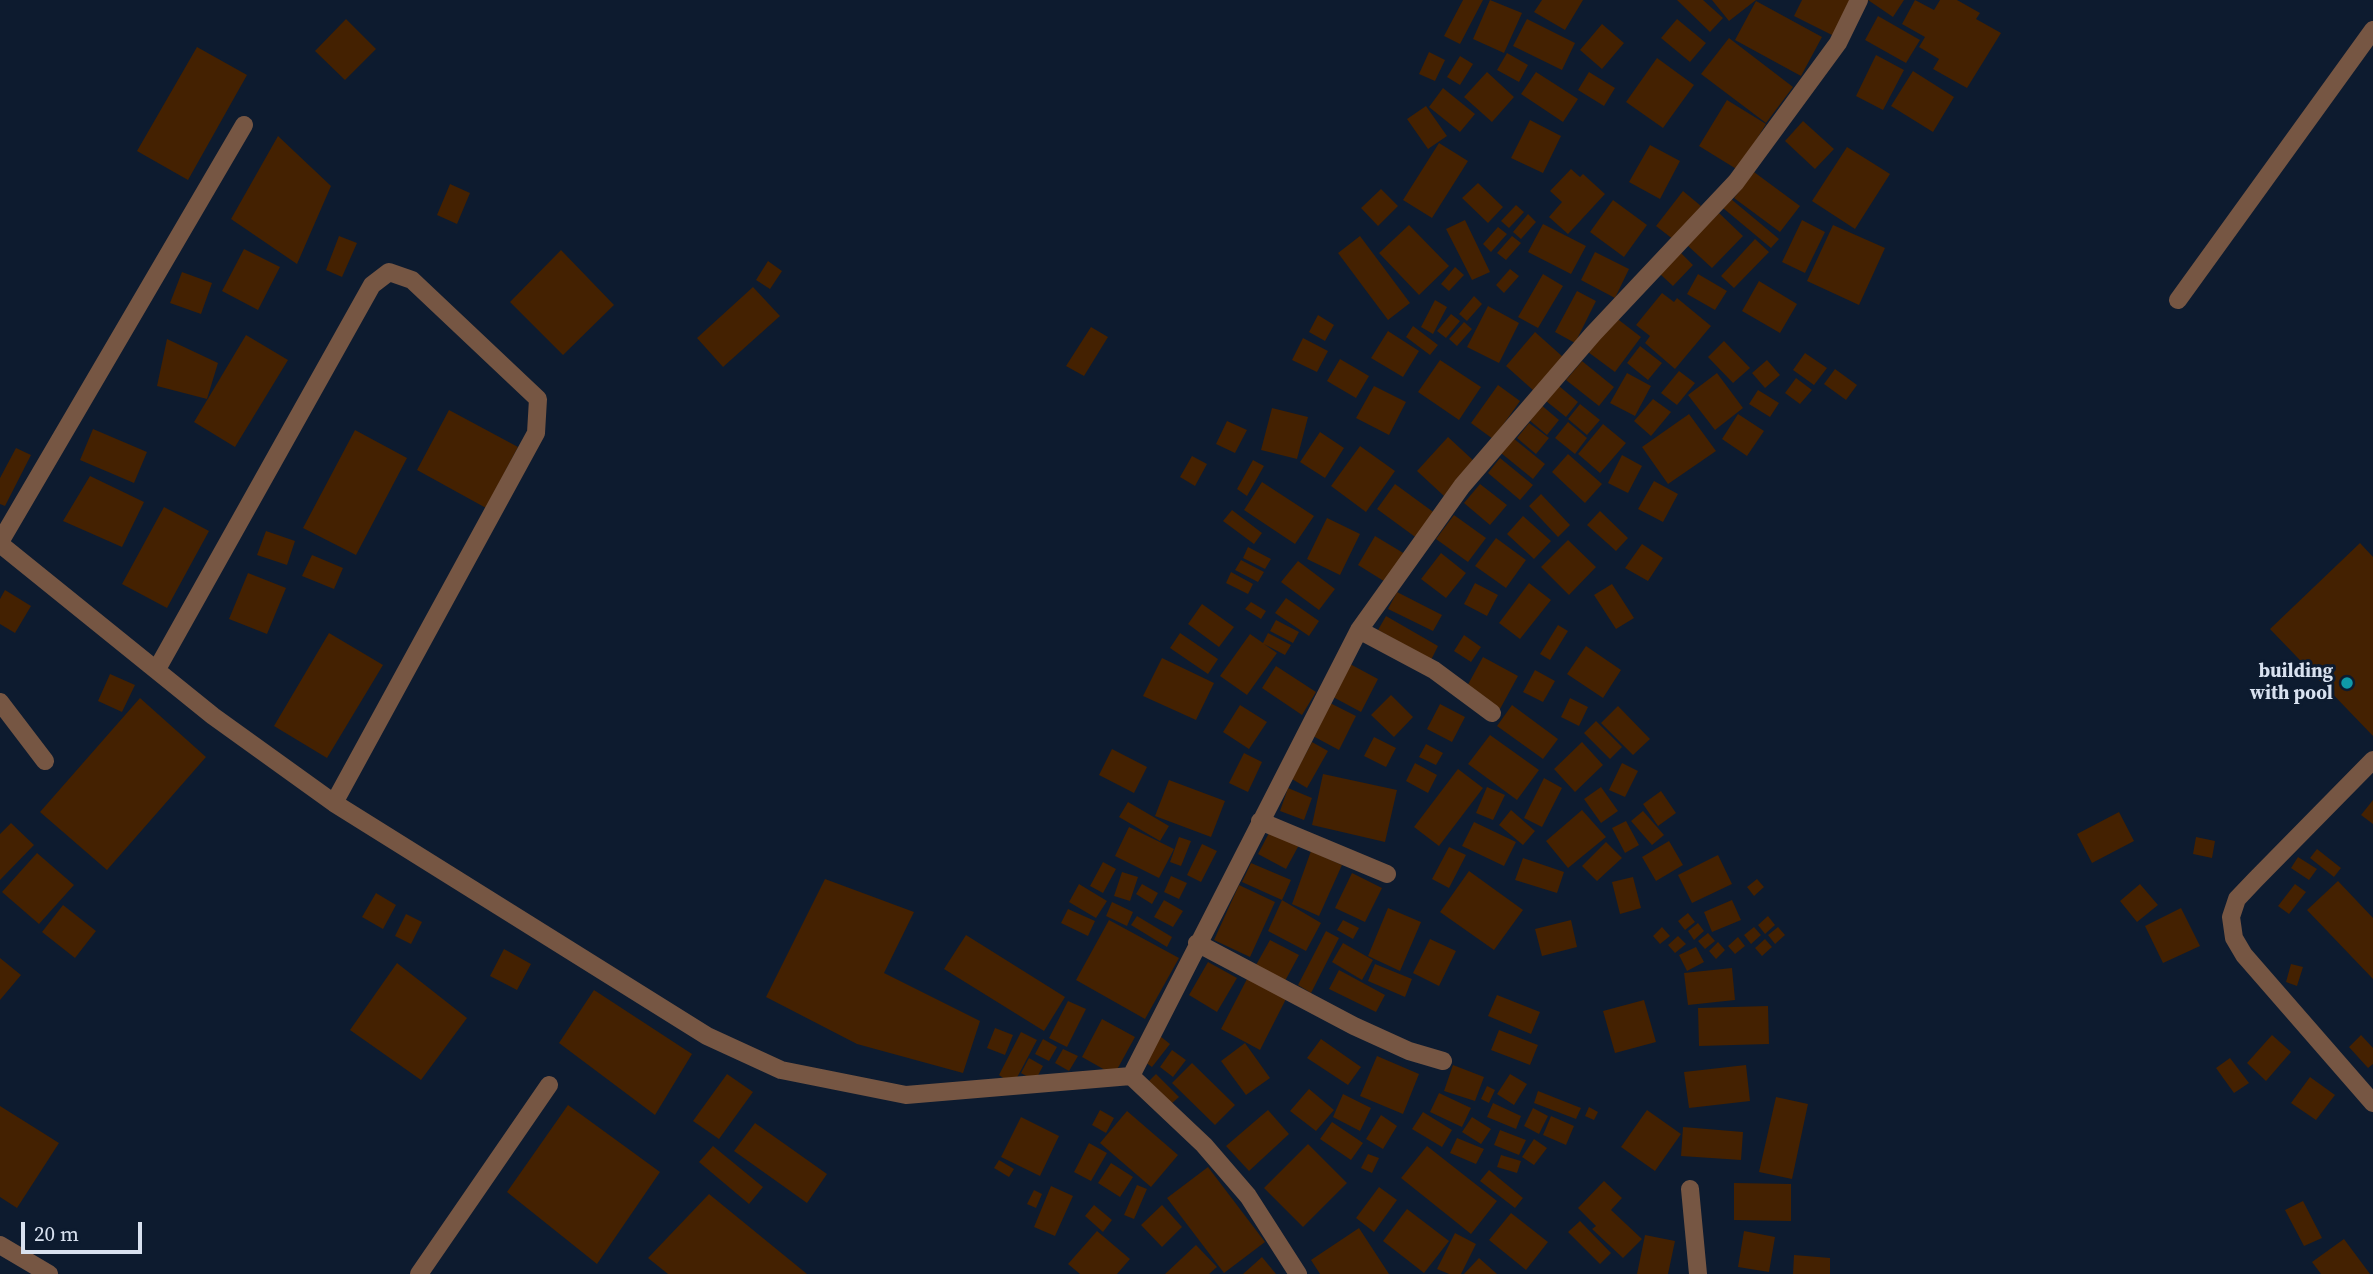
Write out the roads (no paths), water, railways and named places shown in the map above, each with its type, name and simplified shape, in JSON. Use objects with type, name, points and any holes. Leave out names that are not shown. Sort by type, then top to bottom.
[{"type":"street","points":[[1131,1076],[1359,630],[1462,486],[1593,334],[1736,182],[1838,43],[1859,0]]},
{"type":"street","points":[[2178,300],[2373,30]]},
{"type":"street","points":[[244,125],[0,543],[213,716],[334,803],[707,1036],[780,1070],[906,1095],[1131,1076],[1203,1145],[1248,1196],[1298,1274]]},
{"type":"street","points":[[157,669],[372,285],[389,272],[412,280],[538,399],[536,433],[334,803]]},
{"type":"street","points":[[1359,630],[1434,670],[1492,713]]},
{"type":"street","points":[[0,702],[45,761]]},
{"type":"street","points":[[2373,760],[2246,890],[2237,900],[2231,916],[2234,938],[2244,955],[2373,1103]]},
{"type":"street","points":[[1260,821],[1387,874]]},
{"type":"street","points":[[1197,943],[1354,1026],[1409,1051],[1443,1061]]},
{"type":"street","points":[[419,1274],[549,1084]]},
{"type":"street","points":[[1690,1189],[1698,1274]]},
{"type":"street","points":[[0,1245],[49,1274]]},
{"type":"place","name":"building with pool","points":[[2347,683]]}]
